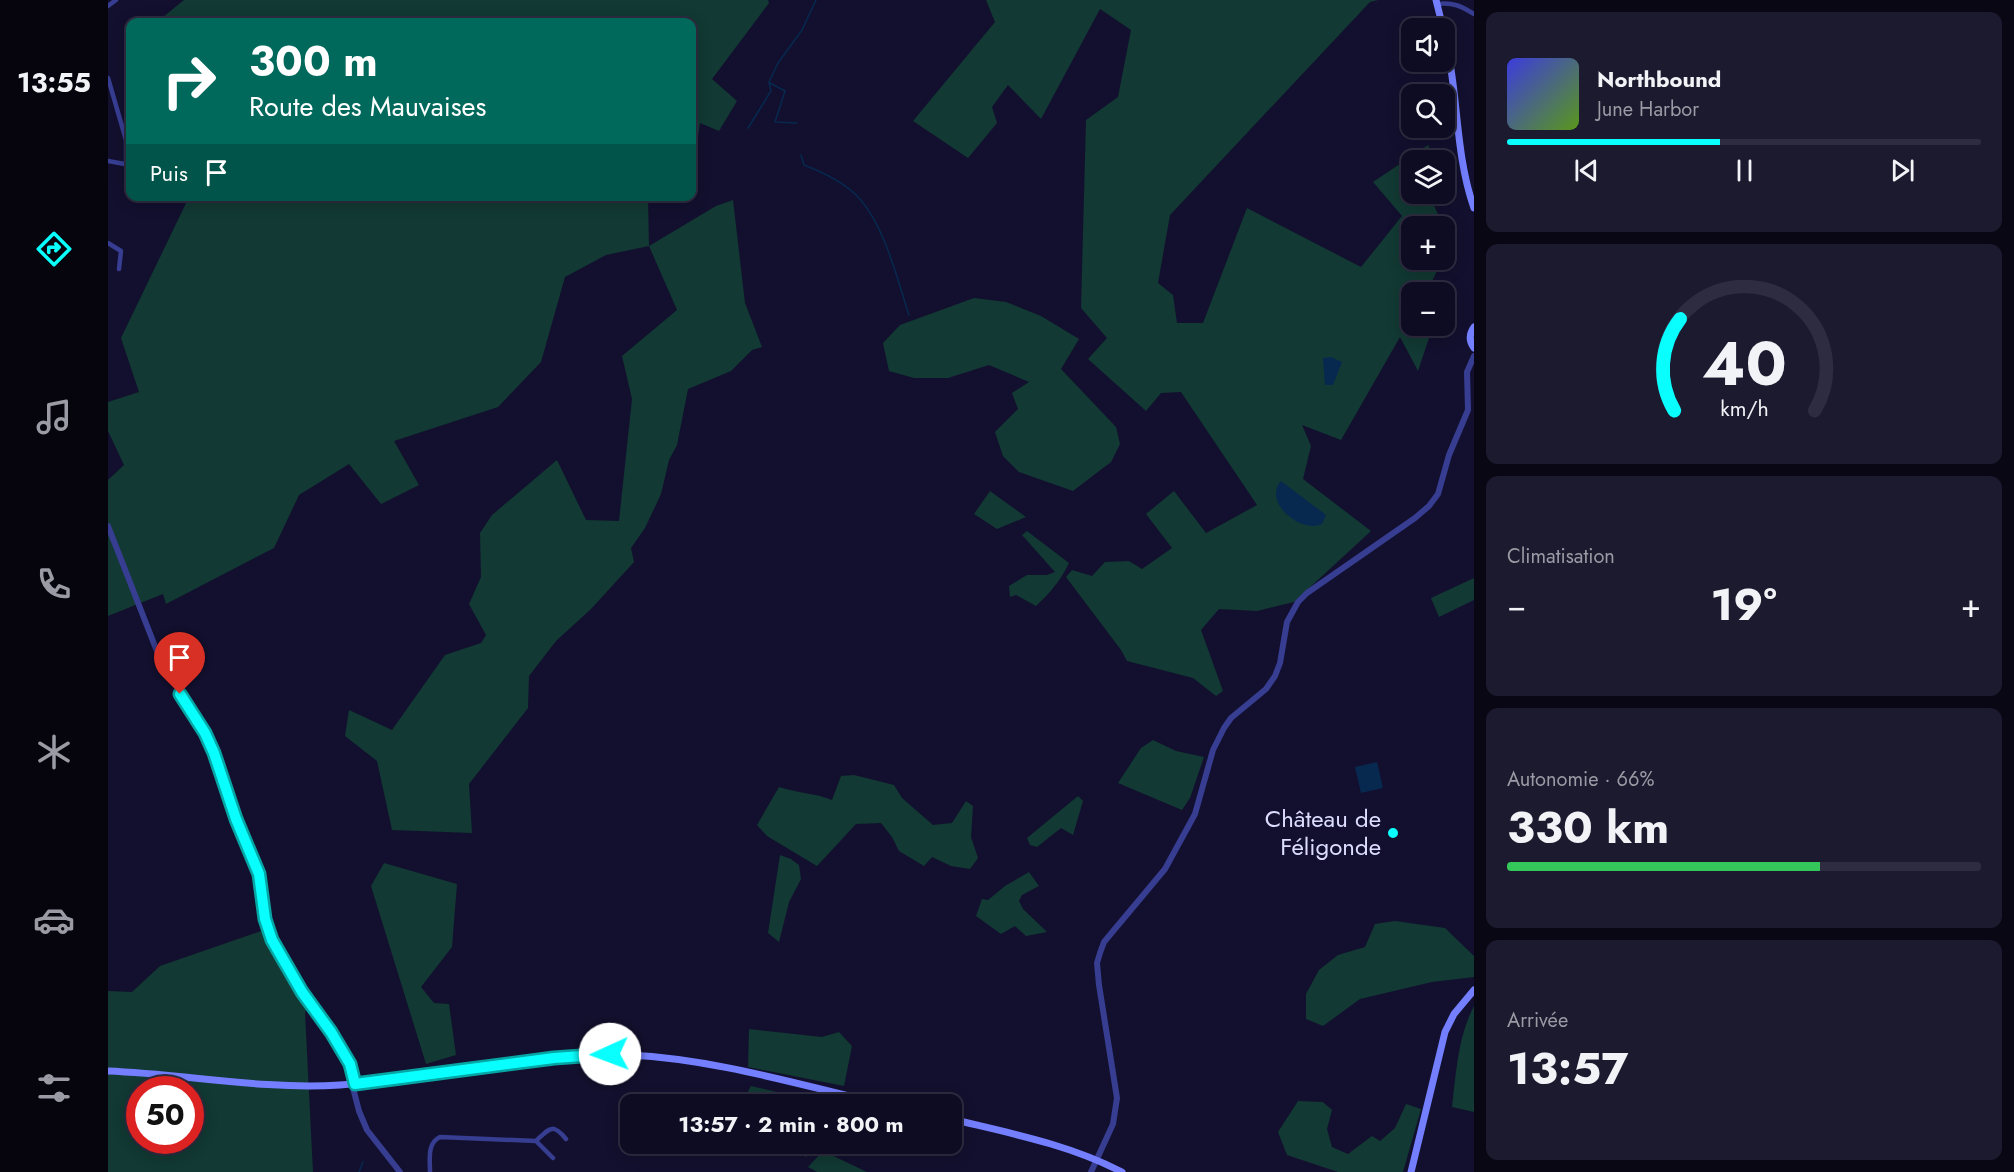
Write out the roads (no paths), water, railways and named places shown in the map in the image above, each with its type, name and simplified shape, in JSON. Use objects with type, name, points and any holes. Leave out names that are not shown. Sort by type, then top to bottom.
[{"type":"main road","points":[[1437,2],[1441,18]]},
{"type":"main road","points":[[1451,72],[1460,146],[1469,195],[1474,208]]},
{"type":"main road","points":[[1474,327],[1470,340],[1474,348]]},
{"type":"main road","points":[[1411,1172],[1445,1032],[1454,1014],[1474,990]]},
{"type":"main road","points":[[108,1071],[273,1085],[353,1084],[554,1058],[631,1055],[708,1064],[839,1094]]},
{"type":"main road","points":[[962,1122],[1049,1143],[1122,1172]]},
{"type":"street","points":[[108,6],[116,0]]},
{"type":"street","points":[[1437,2],[1459,4],[1474,14]]},
{"type":"street","points":[[108,78],[126,140]]},
{"type":"street","points":[[108,161],[126,165]]},
{"type":"street","points":[[108,243],[121,251],[119,269]]},
{"type":"street","points":[[1091,1172],[1113,1124],[1117,1098],[1097,963],[1104,942],[1165,869],[1195,814],[1213,750],[1231,718],[1266,689],[1275,676],[1280,663],[1287,622],[1298,603],[1307,593],[1416,518],[1434,501],[1456,435],[1468,410],[1467,372],[1474,356]]},
{"type":"street","points":[[108,526],[165,668],[205,733],[214,753],[236,819],[259,874],[265,919],[272,940],[302,992],[331,1032],[350,1064],[359,1111],[367,1130],[400,1172]]},
{"type":"street","points":[[536,1142],[547,1129],[552,1128],[558,1130],[566,1139]]},
{"type":"street","points":[[430,1172],[431,1145],[440,1137],[536,1142],[553,1158]]},
{"type":"water","points":[[1331,357],[1342,362],[1333,385],[1325,385],[1323,358]]},
{"type":"water","points":[[1281,481],[1326,515],[1322,524],[1313,526],[1304,524],[1286,514],[1276,498],[1276,489]]},
{"type":"water","points":[[1377,762],[1383,788],[1361,793],[1355,767]]},
{"type":"waterway","points":[[748,128],[771,91],[769,82],[778,63],[802,30],[816,0]]},
{"type":"waterway","points":[[770,83],[785,91],[775,122],[797,123]]},
{"type":"waterway","points":[[801,155],[804,165],[841,183],[860,199],[869,211],[889,254],[909,315]]},
{"type":"waterway","points":[[359,1172],[363,1162]]},
{"type":"place","name":"Château de Féligonde","points":[[1393,833]]}]
